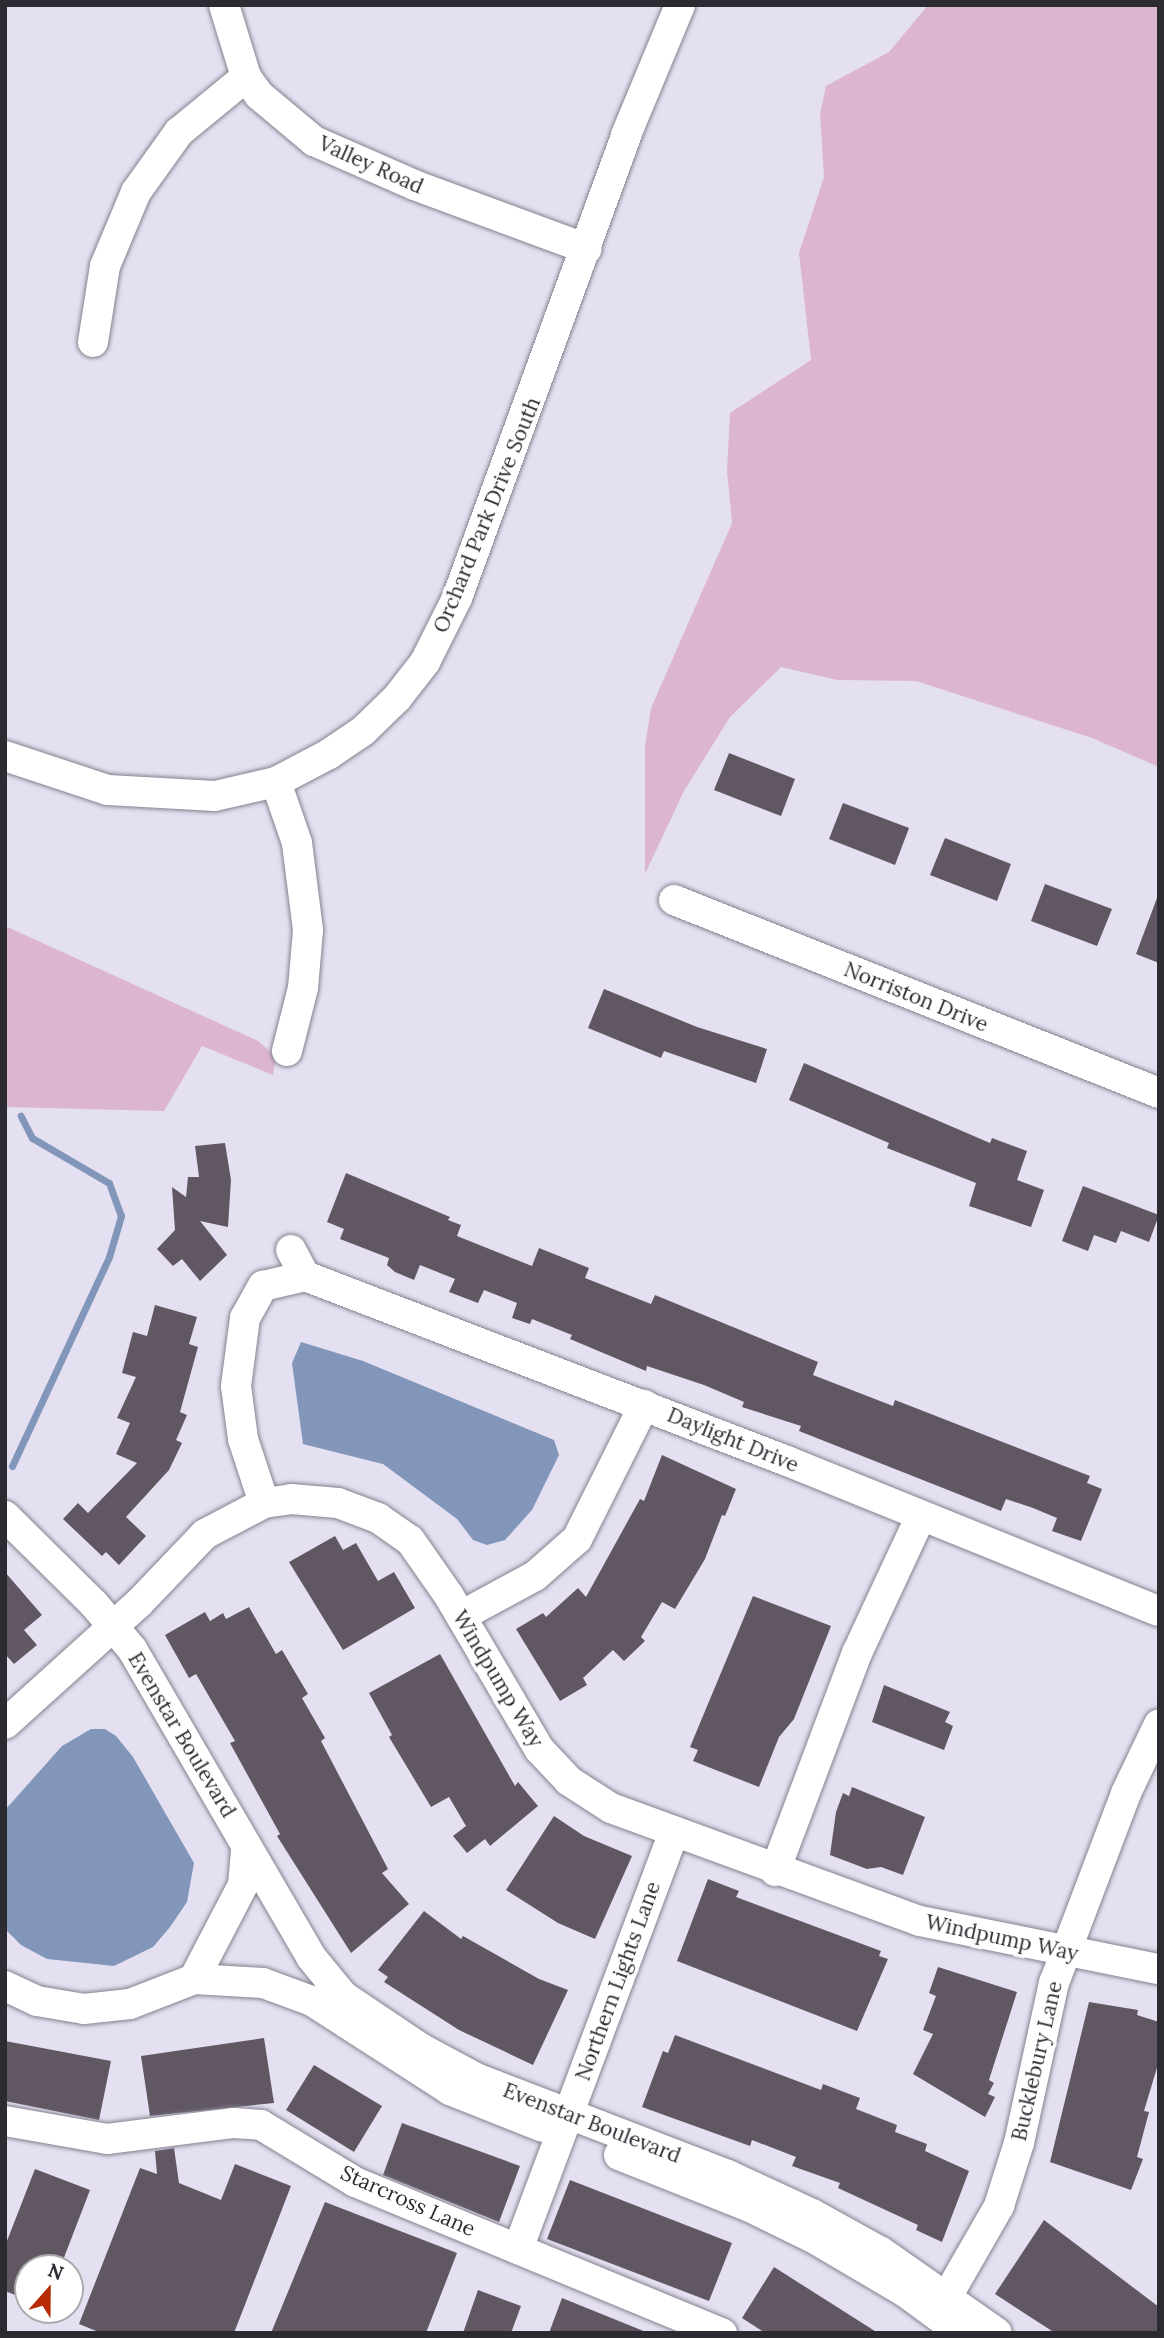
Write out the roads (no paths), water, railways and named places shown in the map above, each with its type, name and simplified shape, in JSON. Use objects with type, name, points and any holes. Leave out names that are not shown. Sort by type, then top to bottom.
[{"type":"street","name":"Valley Road","points":[[224,5],[233,45],[246,77],[268,104],[314,141],[414,185],[587,248]]},
{"type":"street","name":"Orchard Park Drive South","points":[[5,756],[83,784],[132,794],[215,796],[276,782],[363,731],[412,681],[436,645],[492,513],[587,248],[680,5]]},
{"type":"street","points":[[93,342],[105,266],[136,192],[179,132],[246,77]]},
{"type":"street","points":[[276,782],[296,843],[308,930],[303,988],[287,1051]]},
{"type":"street","name":"Norriston Drive","points":[[674,900],[1159,1093]]},
{"type":"street","points":[[264,1503],[243,1439],[236,1386],[245,1318],[263,1286],[305,1276],[291,1250]]},
{"type":"street","name":"Daylight Drive","points":[[305,1276],[644,1405],[1159,1611]]},
{"type":"street","points":[[461,1616],[536,1576],[576,1539],[644,1405]]},
{"type":"street","name":"Windpump Way","points":[[5,1724],[113,1625],[205,1534],[264,1503],[315,1500],[378,1518],[424,1556],[526,1730],[554,1767],[611,1808],[775,1871],[919,1921],[1159,1969]]},
{"type":"street","points":[[775,1871],[857,1653],[921,1516]]},
{"type":"street","name":"Evenstar Boulevard","points":[[5,1517],[113,1625],[143,1665],[311,1957],[343,1996],[441,2060],[564,2125],[782,2222],[879,2276],[997,2333]]},
{"type":"street","name":"Bucklebury Lane","points":[[942,2306],[987,2233],[1008,2182],[1047,2007],[1065,1952],[1126,1793],[1159,1724]]},
{"type":"street","name":"Northern Lights Lane","points":[[518,2249],[674,1831]]},
{"type":"street","points":[[194,1979],[243,1885],[246,1848]]},
{"type":"street","name":"Evenstar Boulevard","points":[[5,1986],[56,2006],[99,2008],[149,1998],[194,1979],[245,1980],[290,1991],[450,2090],[564,2125]]},
{"type":"street","name":"Starcross Lane","points":[[5,2120],[86,2139],[234,2123],[261,2125],[355,2182],[722,2333]]},
{"type":"street","name":"Evenstar Boulevard","points":[[942,2306],[961,2333]]},
{"type":"water","points":[[301,1342],[363,1361],[554,1440],[559,1455],[532,1510],[505,1540],[487,1545],[473,1540],[457,1519],[383,1464],[303,1444],[292,1363]]},
{"type":"water","points":[[91,1729],[105,1729],[116,1736],[133,1757],[194,1863],[187,1902],[170,1927],[153,1947],[114,1966],[47,1959],[21,1945],[5,1929],[5,1810],[62,1746]]},
{"type":"waterway","points":[[12,1466],[109,1257],[121,1216],[109,1183],[32,1138],[21,1116]]}]
